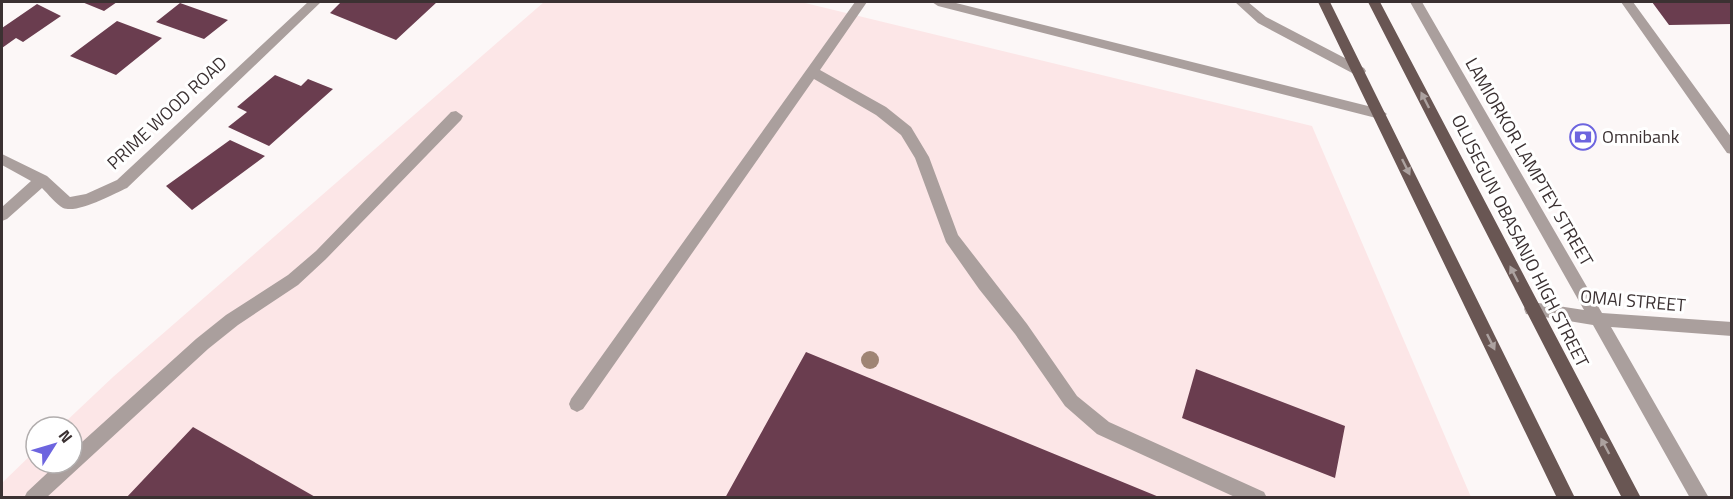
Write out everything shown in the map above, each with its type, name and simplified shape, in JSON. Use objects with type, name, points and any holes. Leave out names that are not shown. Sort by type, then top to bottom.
[{"type":"main road","points":[[1324,2],[1566,498]]},
{"type":"main road","name":"OLUSEGUN OBASANJO HIGH STREET","points":[[1374,2],[1632,498]]},
{"type":"street","name":"PRIME WOOD ROAD","points":[[2,159],[42,180],[67,203],[88,199],[122,184],[315,2]]},
{"type":"street","points":[[577,405],[861,2]]},
{"type":"street","points":[[938,2],[1380,114]]},
{"type":"street","points":[[1241,2],[1262,20],[1359,71]]},
{"type":"street","name":"LAMIORKOR LAMPTEY STREET","points":[[1416,2],[1700,498]]},
{"type":"street","points":[[1627,2],[1731,149]]},
{"type":"street","points":[[812,72],[881,111],[906,131],[922,157],[951,238],[984,284],[1022,329],[1071,401],[1102,428],[1258,498]]},
{"type":"street","points":[[84,450],[201,344],[307,268],[456,116]]},
{"type":"street","points":[[2,215],[42,180]]},
{"type":"street","name":"OMAI STREET","points":[[1532,309],[1596,319],[1731,329]]},
{"type":"street","points":[[33,498],[57,475]]},
{"type":"shaded area","points":[[544,2],[801,2],[1312,126],[1471,497],[2,498],[2,483],[24,462],[24,475],[84,475],[84,415],[73,415],[113,377]]},
{"type":"building","points":[[82,2],[117,2],[104,11]]},
{"type":"building","points":[[341,2],[437,2],[396,40],[330,13]]},
{"type":"building","points":[[1652,2],[1732,2],[1732,24],[1669,25]]},
{"type":"building","points":[[180,3],[228,20],[204,39],[156,22]]},
{"type":"building","points":[[37,4],[61,16],[23,42],[16,38],[2,48],[2,28]]},
{"type":"building","points":[[117,21],[162,38],[116,75],[70,56]]},
{"type":"building","points":[[275,75],[301,86],[308,79],[333,89],[269,146],[228,127],[247,112],[237,107]]},
{"type":"building","points":[[230,140],[265,156],[192,210],[166,186]]},
{"type":"building","points":[[806,352],[1159,497],[1159,498],[725,498]]},
{"type":"building","points":[[1196,369],[1345,426],[1335,478],[1182,418]]},
{"type":"building","points":[[193,427],[317,498],[126,498]]},
{"type":"place","name":"Omnibank","points":[[1583,137]]}]
